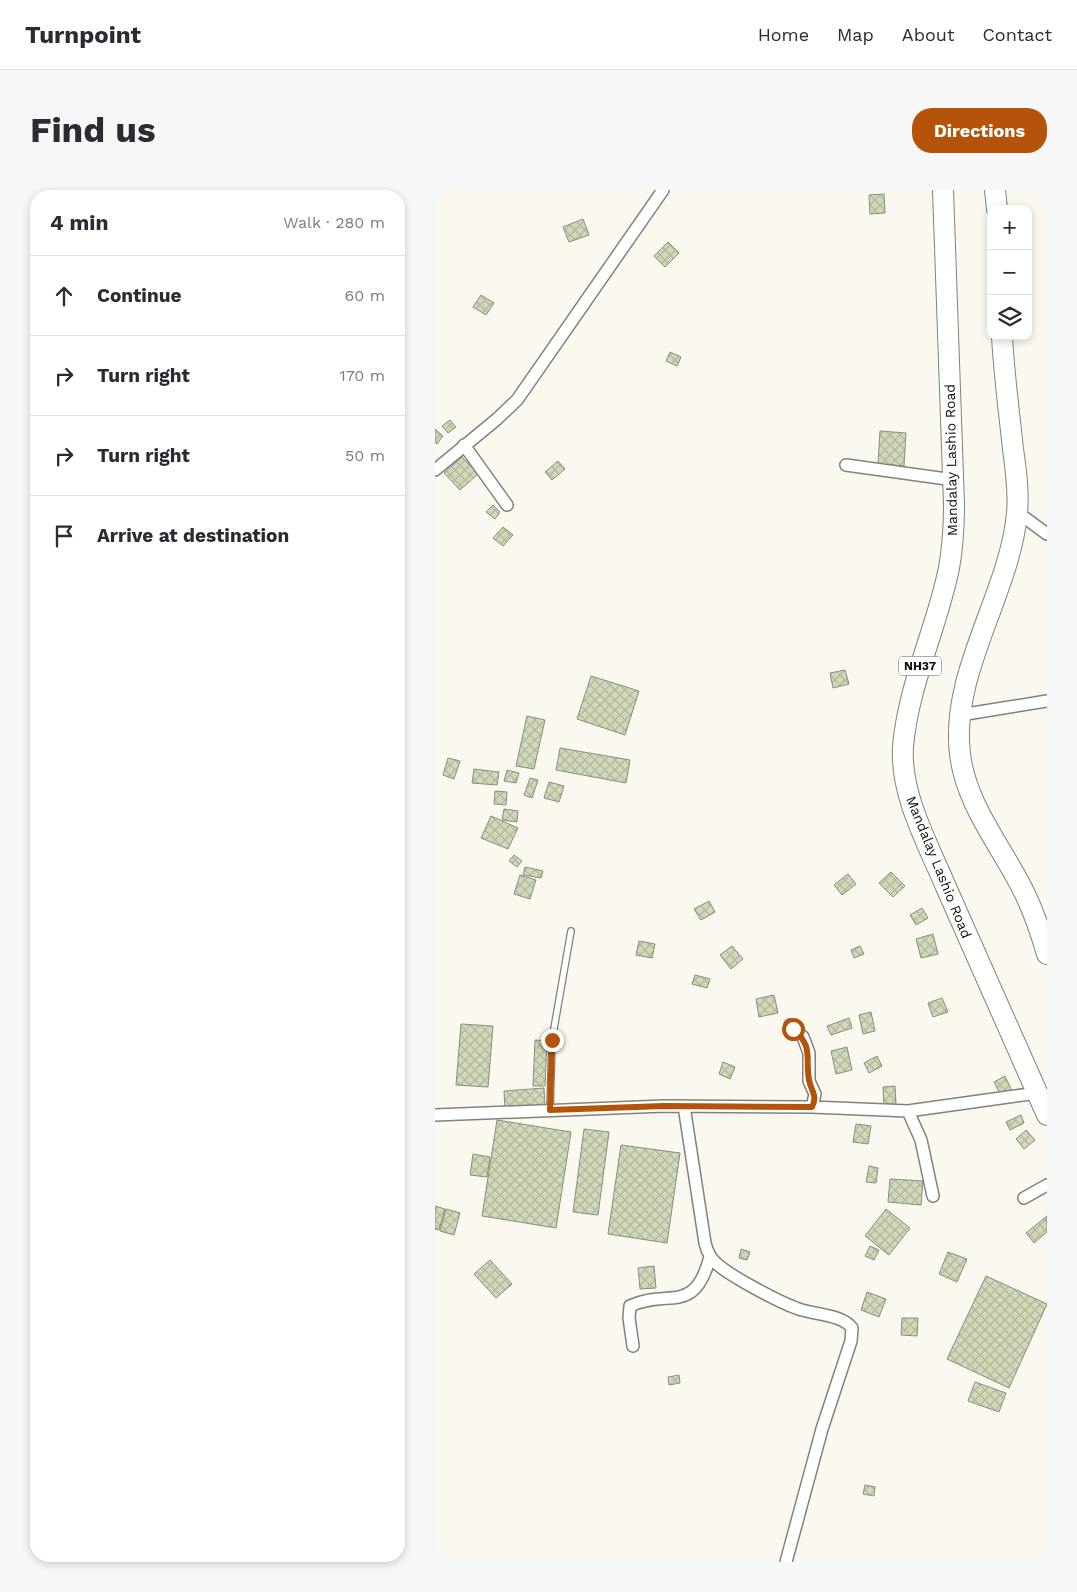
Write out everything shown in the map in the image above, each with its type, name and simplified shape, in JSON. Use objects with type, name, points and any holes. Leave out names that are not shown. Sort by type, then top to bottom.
[{"type":"highway","name":"Mandalay Lashio Road","points":[[943,190],[954,480],[953,537],[948,569],[916,678],[908,717],[903,764],[907,787],[915,813],[1043,1103]]},
{"type":"highway","points":[[995,190],[997,205]]},
{"type":"highway","points":[[1002,340],[1003,370],[1016,472],[1017,512],[1011,550],[982,634],[967,686],[961,715],[959,753],[962,769],[983,821],[1024,893],[1047,954]]},
{"type":"street","points":[[435,470],[517,400],[660,191]]},
{"type":"street","points":[[464,445],[507,506]]},
{"type":"street","points":[[846,465],[954,480]]},
{"type":"street","points":[[1017,512],[1047,534]]},
{"type":"street","points":[[961,715],[1047,701]]},
{"type":"street","points":[[790,1025],[803,1038],[809,1052],[809,1081],[815,1094],[812,1107]]},
{"type":"street","points":[[435,1115],[684,1106],[812,1107],[908,1111],[1043,1103]]},
{"type":"street","points":[[684,1106],[705,1244],[710,1257],[717,1265],[796,1308],[839,1318],[847,1322],[852,1328],[851,1340],[822,1429],[786,1562]]},
{"type":"street","points":[[908,1111],[921,1140],[933,1196]]},
{"type":"street","points":[[1024,1198],[1047,1185]]},
{"type":"street","points":[[633,1346],[629,1318],[630,1306],[681,1297],[694,1290],[705,1274],[710,1257]]},
{"type":"lane","points":[[550,1110],[552,1040],[571,931]]},
{"type":"building","points":[[884,194],[885,213],[870,214],[869,195]]},
{"type":"building","points":[[583,219],[589,235],[569,242],[563,227]]},
{"type":"building","points":[[668,242],[679,253],[665,267],[654,256]]},
{"type":"building","points":[[481,295],[494,303],[486,315],[473,307]]},
{"type":"building","points":[[670,352],[681,357],[677,366],[666,361]]},
{"type":"building","points":[[450,420],[456,427],[448,433],[442,426]]},
{"type":"building","points":[[435,429],[443,436],[437,444],[435,442]]},
{"type":"building","points":[[880,431],[906,433],[904,466],[878,464]]},
{"type":"building","points":[[462,457],[478,474],[460,490],[444,473]]},
{"type":"building","points":[[558,461],[565,469],[552,480],[545,472]]},
{"type":"building","points":[[493,505],[500,512],[495,519],[486,512]]},
{"type":"building","points":[[503,527],[513,535],[503,546],[493,538]]},
{"type":"building","points":[[845,670],[849,684],[833,688],[830,673]]},
{"type":"building","points":[[591,676],[639,691],[625,735],[577,719]]},
{"type":"building","points":[[527,716],[545,720],[534,769],[516,766]]},
{"type":"building","points":[[560,748],[630,760],[626,783],[556,770]]},
{"type":"building","points":[[448,758],[460,761],[454,779],[443,775]]},
{"type":"building","points":[[474,769],[499,772],[497,785],[472,783]]},
{"type":"building","points":[[507,770],[519,773],[516,783],[504,781]]},
{"type":"building","points":[[530,778],[538,780],[532,798],[524,795]]},
{"type":"building","points":[[549,782],[564,786],[559,802],[544,798]]},
{"type":"building","points":[[495,791],[507,792],[506,805],[494,804]]},
{"type":"building","points":[[504,809],[518,811],[517,822],[502,820]]},
{"type":"building","points":[[491,816],[518,828],[508,849],[481,838]]},
{"type":"building","points":[[514,855],[522,861],[517,867],[509,861]]},
{"type":"building","points":[[525,867],[543,871],[541,878],[523,875]]},
{"type":"building","points":[[891,872],[905,886],[893,897],[879,883]]},
{"type":"building","points":[[848,874],[856,884],[842,895],[834,885]]},
{"type":"building","points":[[520,875],[536,880],[530,899],[514,894]]},
{"type":"building","points":[[709,901],[715,912],[701,920],[694,909]]},
{"type":"building","points":[[922,908],[928,918],[916,925],[910,915]]},
{"type":"building","points":[[933,934],[938,954],[921,958],[916,939]]},
{"type":"building","points":[[639,941],[655,944],[652,958],[636,955]]},
{"type":"building","points":[[732,946],[743,959],[731,969],[720,955]]},
{"type":"building","points":[[860,946],[864,954],[854,958],[851,950]]},
{"type":"building","points":[[695,975],[710,979],[707,988],[692,984]]},
{"type":"building","points":[[774,995],[778,1013],[759,1017],[756,999]]},
{"type":"building","points":[[942,998],[948,1012],[933,1017],[928,1003]]},
{"type":"building","points":[[871,1012],[875,1031],[863,1034],[859,1015]]},
{"type":"building","points":[[849,1018],[852,1028],[831,1035],[827,1026]]},
{"type":"building","points":[[461,1024],[493,1026],[488,1087],[456,1085]]},
{"type":"building","points":[[535,1040],[547,1041],[545,1086],[533,1086]]},
{"type":"building","points":[[847,1047],[852,1070],[836,1074],[831,1051]]},
{"type":"building","points":[[877,1056],[882,1066],[869,1073],[864,1063]]},
{"type":"building","points":[[723,1062],[735,1067],[730,1079],[719,1074]]},
{"type":"building","points":[[1005,1076],[1012,1091],[1001,1096],[994,1082]]},
{"type":"building","points":[[895,1086],[896,1105],[884,1106],[883,1087]]},
{"type":"building","points":[[544,1088],[545,1108],[505,1110],[504,1091]]},
{"type":"building","points":[[1021,1115],[1024,1123],[1010,1130],[1006,1122]]},
{"type":"building","points":[[497,1120],[571,1132],[556,1228],[482,1216]]},
{"type":"building","points":[[856,1124],[871,1126],[868,1144],[853,1142]]},
{"type":"building","points":[[584,1129],[609,1132],[598,1215],[573,1212]]},
{"type":"building","points":[[1026,1130],[1035,1140],[1024,1149],[1016,1139]]},
{"type":"building","points":[[621,1145],[680,1153],[667,1243],[608,1234]]},
{"type":"building","points":[[473,1154],[490,1157],[487,1177],[470,1175]]},
{"type":"building","points":[[869,1166],[878,1168],[876,1183],[866,1182]]},
{"type":"building","points":[[890,1179],[923,1181],[921,1205],[888,1202]]},
{"type":"building","points":[[435,1206],[445,1209],[439,1230],[435,1229]]},
{"type":"building","points":[[446,1209],[460,1213],[454,1235],[440,1231]]},
{"type":"building","points":[[886,1209],[910,1228],[889,1255],[865,1236]]},
{"type":"building","points":[[1047,1216],[1047,1232],[1034,1243],[1026,1233]]},
{"type":"building","points":[[870,1246],[879,1250],[874,1260],[865,1256]]},
{"type":"building","points":[[741,1249],[750,1252],[747,1260],[739,1258]]},
{"type":"building","points":[[948,1252],[967,1259],[957,1282],[939,1274]]},
{"type":"building","points":[[490,1260],[512,1284],[496,1298],[474,1274]]},
{"type":"building","points":[[654,1266],[656,1288],[640,1289],[638,1268]]},
{"type":"building","points":[[986,1276],[1047,1304],[1009,1388],[947,1359]]},
{"type":"building","points":[[867,1292],[886,1299],[879,1317],[861,1310]]},
{"type":"building","points":[[902,1318],[918,1318],[917,1336],[901,1335]]},
{"type":"building","points":[[679,1375],[680,1383],[669,1385],[668,1377]]},
{"type":"building","points":[[975,1382],[1006,1393],[999,1412],[968,1401]]},
{"type":"building","points":[[865,1485],[875,1487],[874,1496],[863,1494]]},
{"type":"route","points":[[552,1040],[550,1110],[664,1106],[812,1107],[815,1094],[809,1081],[809,1052],[803,1038],[793,1029]]}]
